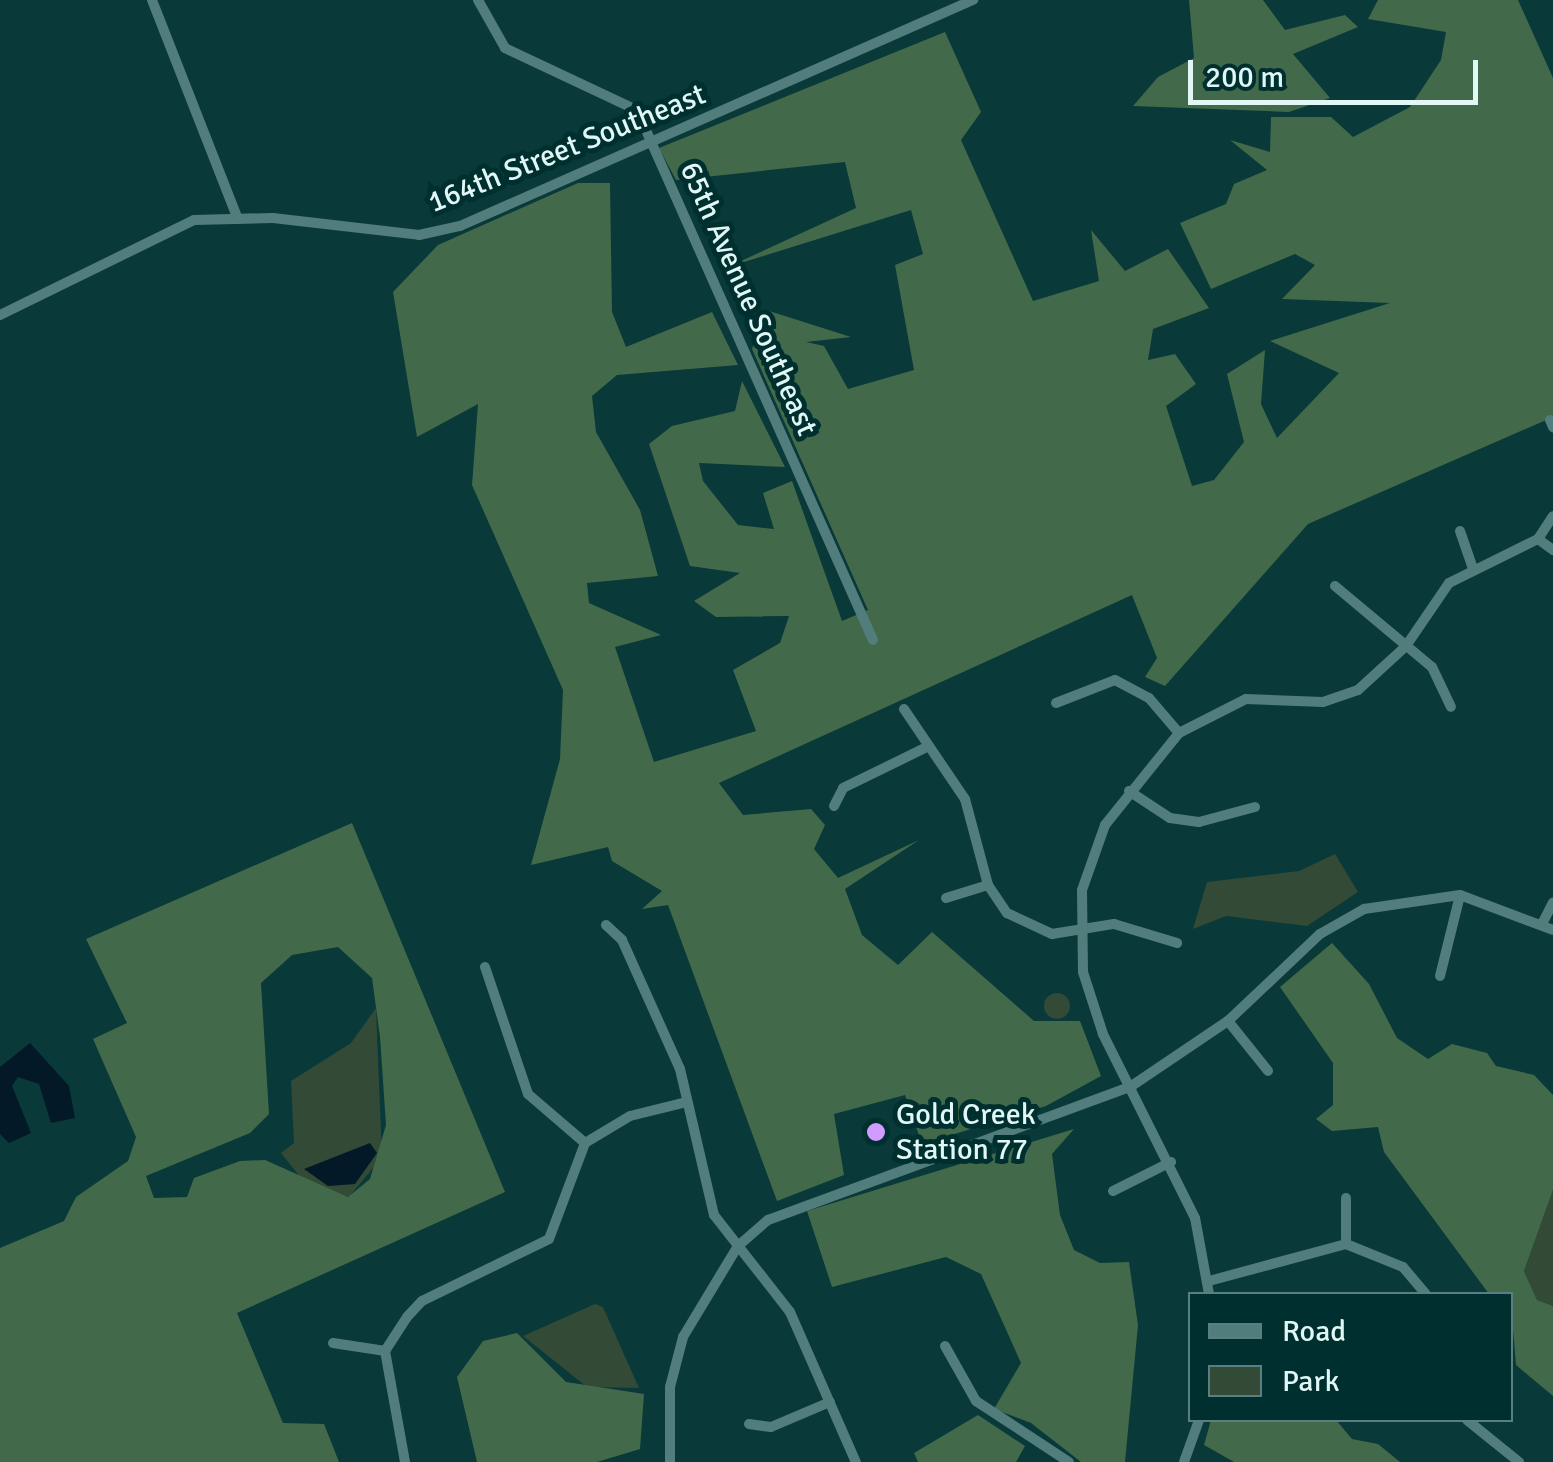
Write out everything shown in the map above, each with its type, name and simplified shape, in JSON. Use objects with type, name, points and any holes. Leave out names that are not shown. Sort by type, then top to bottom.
[{"type":"street","points":[[152,0],[237,217]]},
{"type":"street","name":"65th Avenue Southeast","points":[[478,0],[505,48],[626,100],[651,144],[873,640]]},
{"type":"street","name":"164th Street Southeast","points":[[0,315],[145,237],[237,217],[419,235],[651,144],[973,0]]},
{"type":"street","points":[[1209,1292],[1209,1281],[1171,1162],[1091,1006],[1078,930],[1092,854],[1129,790],[1179,732],[1246,699],[1323,702],[1358,690],[1406,646],[1433,601],[1472,566],[1538,540],[1553,516]]},
{"type":"street","points":[[1460,531],[1472,566]]},
{"type":"street","points":[[1538,540],[1553,550]]},
{"type":"street","points":[[1335,586],[1406,646],[1450,690],[1451,708]]},
{"type":"street","points":[[1056,703],[1116,680],[1149,698],[1179,732]]},
{"type":"street","points":[[904,710],[925,748],[965,799],[988,884],[1026,927],[1078,930],[1126,926],[1177,943]]},
{"type":"street","points":[[834,806],[844,788],[925,748]]},
{"type":"street","points":[[1129,790],[1170,818],[1199,822],[1256,807]]},
{"type":"street","points":[[946,898],[988,884]]},
{"type":"street","points":[[1440,976],[1460,896]]},
{"type":"street","points":[[670,1462],[670,1387],[682,1336],[738,1246],[811,1198],[1130,1087],[1228,1021],[1343,920],[1386,902],[1460,896],[1543,922],[1553,930]]},
{"type":"street","points":[[1543,922],[1553,902]]},
{"type":"street","points":[[606,925],[629,956],[687,1102],[707,1198],[738,1246],[790,1312],[856,1462]]},
{"type":"street","points":[[485,967],[528,1094],[585,1143]]},
{"type":"street","points":[[1228,1021],[1268,1071]]},
{"type":"street","points":[[405,1462],[386,1351],[422,1301],[549,1239],[585,1143],[630,1116],[687,1102]]},
{"type":"street","points":[[1113,1191],[1171,1162]]},
{"type":"street","points":[[1346,1198],[1346,1244]]},
{"type":"street","points":[[1209,1281],[1346,1244],[1403,1267],[1424,1292]]},
{"type":"street","points":[[333,1343],[386,1351]]},
{"type":"street","points":[[945,1346],[976,1401],[1070,1462]]},
{"type":"street","points":[[749,1424],[771,1427],[830,1402]]},
{"type":"street","points":[[1184,1462],[1198,1422]]},
{"type":"street","points":[[1469,1422],[1519,1462]]},
{"type":"green space","points":[[1189,0],[1263,0],[1285,30],[1345,15],[1358,27],[1293,54],[1330,98],[1289,112],[1133,106],[1158,77],[1194,58]]},
{"type":"green space","points":[[1378,0],[1518,0],[1553,78],[1553,417],[1308,524],[1165,686],[1145,677],[1157,658],[1132,595],[719,783],[743,815],[811,809],[825,825],[814,849],[838,878],[919,840],[845,889],[862,935],[898,965],[932,932],[1034,1021],[1080,1021],[1101,1076],[1046,1106],[922,1144],[905,1095],[834,1114],[844,1175],[777,1201],[668,905],[642,909],[662,891],[612,861],[608,847],[531,865],[560,759],[563,690],[472,485],[478,404],[417,437],[393,292],[438,245],[578,183],[610,183],[612,312],[626,347],[712,312],[738,365],[617,375],[592,396],[596,432],[640,510],[658,576],[587,583],[589,603],[661,635],[615,647],[654,762],[756,731],[733,670],[780,643],[789,616],[716,617],[694,601],[740,573],[690,566],[649,444],[672,426],[735,411],[742,381],[785,467],[699,463],[703,481],[738,525],[774,529],[763,493],[792,481],[842,621],[868,610],[752,349],[766,310],[851,337],[806,342],[824,346],[848,389],[914,370],[895,265],[923,254],[911,210],[728,267],[856,208],[845,162],[676,180],[659,148],[945,32],[981,112],[961,140],[1033,301],[1099,281],[1091,230],[1125,271],[1168,249],[1209,308],[1153,329],[1148,360],[1175,354],[1196,384],[1166,406],[1192,486],[1214,480],[1244,442],[1227,374],[1265,350],[1261,404],[1277,438],[1339,373],[1270,341],[1390,303],[1282,299],[1315,265],[1295,254],[1211,289],[1180,223],[1226,204],[1234,184],[1267,170],[1230,140],[1270,152],[1271,117],[1331,117],[1353,137],[1410,107],[1441,60],[1446,32],[1368,19]]},
{"type":"green space","points":[[352,823],[505,1192],[237,1313],[283,1423],[324,1424],[339,1462],[0,1462],[0,1248],[64,1221],[76,1197],[128,1161],[136,1137],[93,1039],[127,1023],[86,939]],"holes":[[[338,947],[372,978],[386,1125],[370,1179],[348,1197],[265,1160],[240,1161],[194,1178],[187,1197],[154,1198],[146,1176],[250,1133],[269,1114],[261,983],[292,955]]]},
{"type":"green space","points":[[1335,854],[1358,892],[1307,926],[1226,916],[1193,929],[1207,882],[1299,871]]},
{"type":"green space","points":[[1332,943],[1369,984],[1397,1038],[1428,1059],[1452,1044],[1487,1053],[1496,1066],[1534,1075],[1553,1095],[1553,1190],[1524,1271],[1537,1300],[1553,1306],[1553,1396],[1516,1365],[1513,1292],[1488,1292],[1384,1152],[1378,1127],[1332,1131],[1316,1119],[1333,1105],[1333,1063],[1280,987]]},
{"type":"green space","points":[[1057,993],[1066,997],[1070,1006],[1066,1015],[1057,1019],[1048,1015],[1044,1006],[1048,997]]},
{"type":"green space","points":[[376,1008],[382,1157],[349,1197],[305,1183],[281,1153],[294,1143],[291,1081],[351,1043]]},
{"type":"green space","points":[[1074,1129],[1052,1154],[1060,1215],[1074,1250],[1100,1263],[1129,1262],[1138,1325],[1125,1462],[1081,1462],[1031,1423],[994,1409],[1021,1363],[981,1274],[946,1257],[832,1287],[807,1211]]},
{"type":"green space","points":[[1553,1190],[1553,1306],[1537,1300],[1524,1271]]},
{"type":"green space","points":[[595,1304],[603,1307],[639,1388],[587,1387],[523,1336]]},
{"type":"green space","points":[[517,1333],[566,1382],[644,1394],[640,1449],[597,1462],[477,1462],[457,1377],[483,1341]]},
{"type":"green space","points":[[978,1415],[1025,1446],[1016,1462],[918,1462],[914,1453]]},
{"type":"green space","points":[[1210,1422],[1338,1422],[1352,1439],[1378,1444],[1400,1462],[1234,1462],[1204,1445]]},
{"type":"water","points":[[30,1043],[69,1086],[75,1118],[51,1123],[39,1084],[18,1077],[12,1086],[31,1133],[9,1143],[0,1134],[0,1067]]},
{"type":"water","points":[[370,1143],[377,1153],[355,1184],[328,1186],[304,1169]]},
{"type":"place","name":"Gold Creek Station 77","points":[[876,1132]]}]
